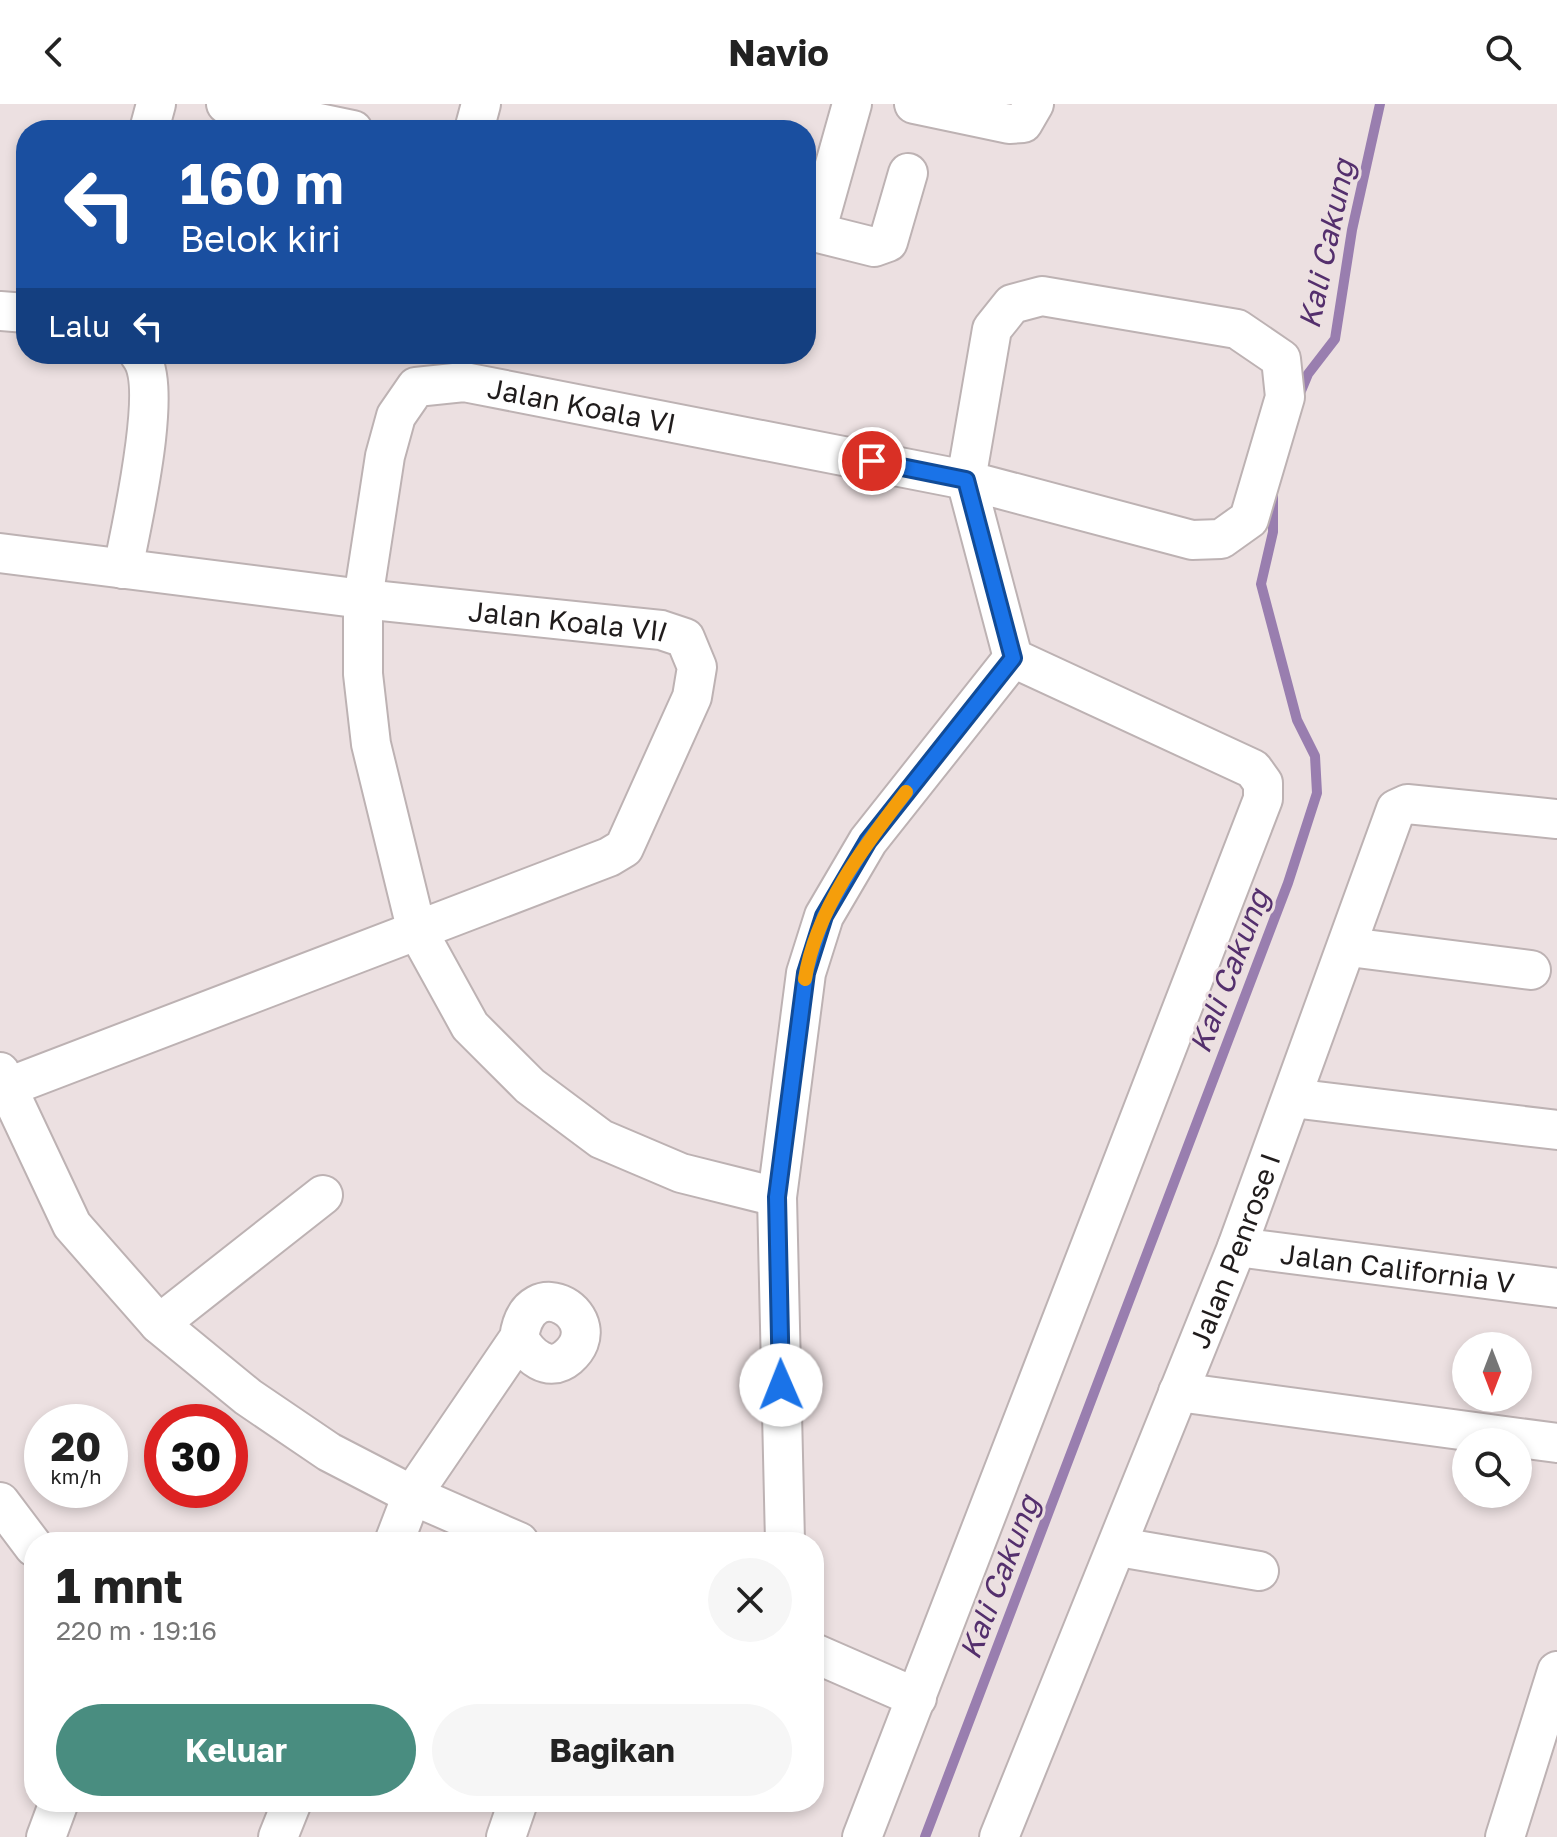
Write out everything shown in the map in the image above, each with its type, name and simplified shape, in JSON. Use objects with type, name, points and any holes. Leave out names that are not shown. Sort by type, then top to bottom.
[{"type":"street","points":[[226,104],[318,120]]},
{"type":"street","points":[[816,216],[852,104]]},
{"type":"street","points":[[914,104],[1009,124],[1028,113]]},
{"type":"street","points":[[816,232],[874,247],[888,242],[908,173]]},
{"type":"street","name":"Jalan Koala VI","points":[[777,1197],[681,1173],[614,1145],[542,1095],[470,1026],[416,928],[371,744],[363,674],[363,599],[385,456],[396,416],[416,387],[464,382],[966,480],[1192,540],[1221,539],[1249,519],[1285,397],[1281,359],[1237,329],[1042,296],[1012,304],[992,329],[966,480]]},
{"type":"street","points":[[123,569],[149,400],[147,364]]},
{"type":"street","points":[[966,480],[1013,658]]},
{"type":"street","name":"Jalan Koala VII","points":[[0,553],[363,599],[661,630],[685,638],[697,667],[692,697],[624,848],[609,857],[2,1083]]},
{"type":"street","points":[[785,1532],[777,1197],[806,973],[824,916],[868,841],[1013,658]]},
{"type":"street","points":[[862,1837],[1263,799],[1263,783],[1253,769],[1013,658]]},
{"type":"street","name":"Jalan Penrose I","points":[[999,1837],[1069,1658],[1119,1547],[1237,1247],[1349,947],[1396,809],[1407,804],[1557,819]]},
{"type":"street","points":[[1349,947],[1531,970]]},
{"type":"street","points":[[2,1083],[72,1225],[159,1324],[248,1397],[329,1452],[412,1495],[496,1532]]},
{"type":"street","points":[[1292,1098],[1557,1130]]},
{"type":"street","points":[[159,1324],[323,1195]]},
{"type":"street","name":"Jalan California V","points":[[1237,1247],[1557,1288]]},
{"type":"street","points":[[398,1532],[412,1495],[519,1338]]},
{"type":"street","points":[[1178,1392],[1557,1443]]},
{"type":"street","points":[[0,1502],[24,1534]]},
{"type":"street","points":[[1119,1547],[1259,1571]]},
{"type":"street","points":[[824,1657],[917,1698]]},
{"type":"street","points":[[1515,1834],[1554,1692]]},
{"type":"street","points":[[46,1837],[55,1812]]},
{"type":"street","points":[[278,1837],[288,1812]]},
{"type":"street","points":[[506,1837],[515,1812]]},
{"type":"waterway","name":"Kali Cakung","points":[[1298,398],[1308,374],[1335,339],[1352,230],[1380,104]]},
{"type":"waterway","name":"Kali Cakung","points":[[925,1837],[1288,883],[1317,793],[1315,756],[1297,720],[1261,584],[1273,532],[1273,490]]},
{"type":"slow traffic","points":[[805,979],[824,916],[868,841],[906,792]]},
{"type":"route","points":[[781,1385],[777,1197],[806,973],[824,916],[868,841],[1013,658],[966,480],[872,461]]}]
